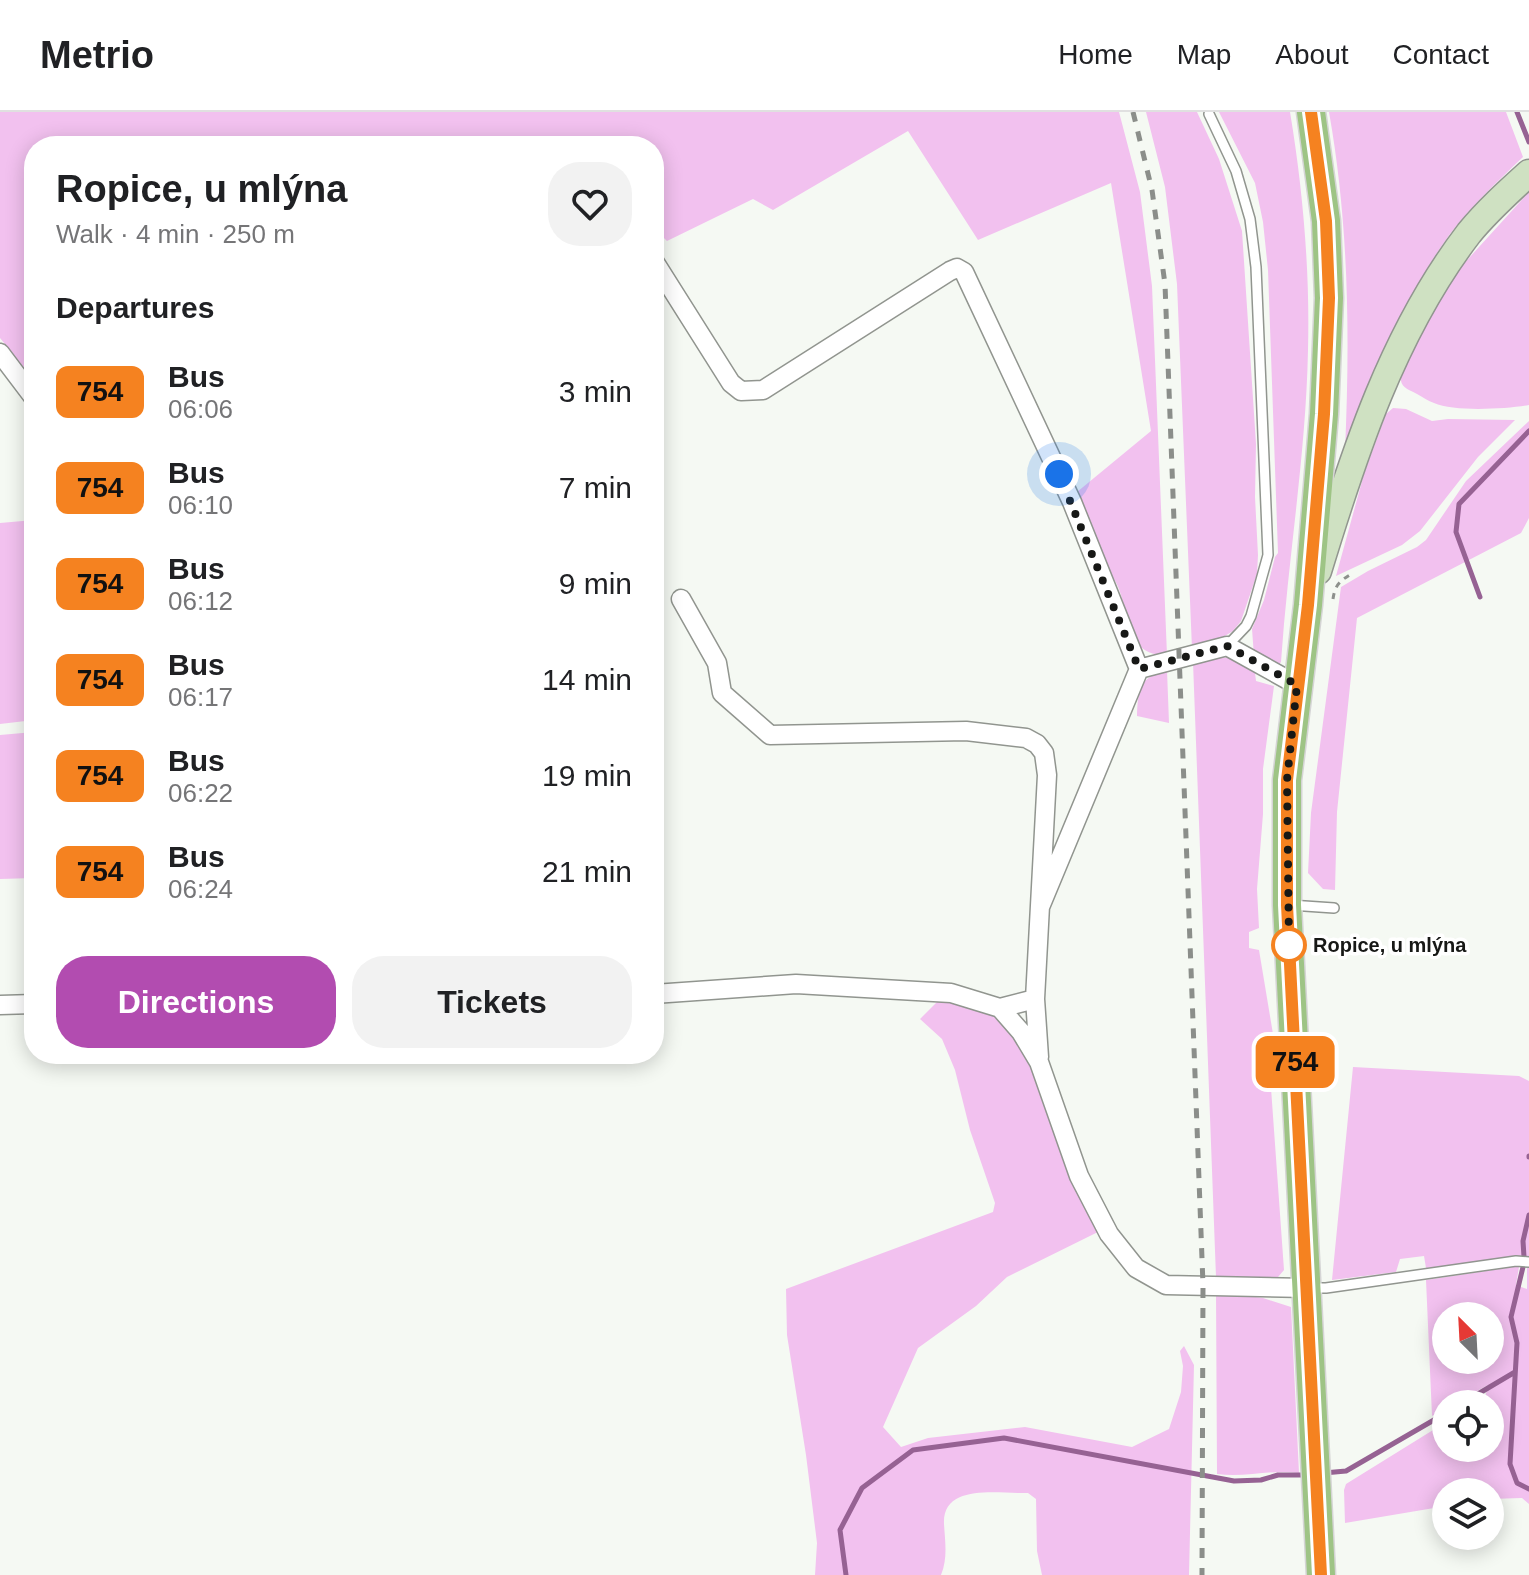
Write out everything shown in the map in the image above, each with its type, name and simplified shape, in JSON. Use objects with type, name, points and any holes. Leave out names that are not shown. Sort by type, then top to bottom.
[{"type":"main road","points":[[1311,112],[1326,221],[1329,298],[1324,414],[1308,605],[1287,780],[1287,905],[1321,1575]]},
{"type":"main road","points":[[1308,605],[1349,468],[1403,342],[1469,233],[1529,173]]},
{"type":"street","points":[[664,277],[731,383],[741,391],[763,390],[950,271],[957,268],[964,272],[1072,502],[1139,669],[1040,907]]},
{"type":"street","points":[[0,353],[24,385]]},
{"type":"street","points":[[681,599],[717,663],[722,693],[770,735],[966,731],[1026,738],[1037,744],[1044,753],[1047,775],[1035,999],[1039,1062]]},
{"type":"street","points":[[1139,669],[1227,646],[1297,685]]},
{"type":"street","points":[[664,993],[796,984],[951,993],[1000,1008],[1035,999]]},
{"type":"street","points":[[0,1005],[24,1004]]},
{"type":"street","points":[[1000,1008],[1021,1032],[1039,1062],[1079,1176],[1109,1234],[1136,1268],[1166,1285],[1306,1288]]},
{"type":"lane","points":[[1209,114],[1236,171],[1250,219],[1256,267],[1268,540],[1268,555],[1251,616],[1227,646]]},
{"type":"lane","points":[[1287,905],[1334,908]]},
{"type":"lane","points":[[1306,1288],[1529,1262]]},
{"type":"shaded area","points":[[0,112],[1119,112],[1140,192],[1152,286],[1167,655],[1151,653],[1140,646],[1132,634],[1120,592],[1105,569],[1077,492],[1151,431],[1111,183],[978,240],[908,131],[773,210],[753,199],[667,241],[664,238],[664,136],[24,136],[24,368],[0,338]]},
{"type":"shaded area","points":[[1146,112],[1197,112],[1219,159],[1242,231],[1256,444],[1257,574],[1241,621],[1233,631],[1192,649],[1177,284],[1165,187]]},
{"type":"shaded area","points":[[1219,112],[1290,112],[1299,171],[1307,261],[1307,389],[1281,662],[1277,667],[1254,656],[1252,629],[1278,553],[1268,270],[1263,222],[1255,183]]},
{"type":"shaded area","points":[[1329,112],[1506,112],[1523,157],[1467,214],[1433,259],[1391,340],[1345,451],[1346,281],[1341,197]]},
{"type":"shaded area","points":[[1529,192],[1529,405],[1454,408],[1432,402],[1406,388],[1401,381],[1401,372],[1435,307],[1459,269]]},
{"type":"shaded area","points":[[1393,408],[1406,409],[1432,421],[1515,420],[1478,457],[1420,531],[1402,545],[1336,576],[1364,474],[1386,414]]},
{"type":"shaded area","points":[[1529,421],[1529,518],[1521,533],[1357,618],[1337,812],[1335,890],[1323,889],[1308,873],[1311,813],[1341,587],[1426,540],[1466,481]]},
{"type":"shaded area","points":[[24,521],[24,721],[0,724],[0,523]]},
{"type":"shaded area","points":[[1215,656],[1235,659],[1255,673],[1256,681],[1274,686],[1263,769],[1257,889],[1259,928],[1249,932],[1249,948],[1259,950],[1273,1034],[1268,1046],[1284,1270],[1278,1277],[1216,1277],[1193,662]]},
{"type":"shaded area","points":[[1167,670],[1169,723],[1137,716],[1138,699],[1145,681]]},
{"type":"shaded area","points":[[24,733],[24,878],[0,879],[0,735]]},
{"type":"shaded area","points":[[941,998],[980,1006],[1002,1018],[1024,1047],[1100,1231],[1007,1277],[976,1306],[918,1348],[883,1427],[901,1447],[928,1438],[1025,1427],[1132,1447],[1169,1429],[1181,1392],[1183,1366],[1180,1351],[1184,1346],[1194,1365],[1189,1575],[1042,1575],[1037,1551],[1036,1499],[1028,1493],[989,1492],[963,1496],[952,1502],[946,1511],[945,1556],[941,1575],[815,1575],[817,1543],[787,1335],[786,1289],[993,1212],[995,1203],[970,1130],[955,1070],[942,1039],[920,1019]]},
{"type":"shaded area","points":[[1353,1067],[1519,1076],[1529,1081],[1529,1256],[1426,1268],[1424,1256],[1400,1259],[1396,1272],[1332,1280]]},
{"type":"shaded area","points":[[1519,1267],[1516,1285],[1527,1289],[1529,1268],[1529,1504],[1522,1498],[1504,1499],[1504,1478],[1432,1478],[1432,1508],[1345,1523],[1346,1484],[1432,1431],[1432,1462],[1504,1462],[1504,1390],[1487,1390],[1488,1385],[1479,1390],[1432,1390],[1432,1416],[1426,1280]]},
{"type":"shaded area","points":[[1216,1292],[1263,1298],[1291,1307],[1299,1473],[1217,1474]]},
{"type":"waterway","points":[[1517,112],[1529,142]]},
{"type":"waterway","points":[[1480,597],[1456,532],[1459,504],[1529,431]]},
{"type":"waterway","points":[[1524,1257],[1523,1241],[1529,1215]]},
{"type":"waterway","points":[[1523,1267],[1511,1317],[1517,1343],[1510,1464],[1517,1483],[1529,1489]]},
{"type":"waterway","points":[[1485,1390],[1515,1372]]},
{"type":"waterway","points":[[1324,1473],[1346,1471],[1432,1421]]},
{"type":"waterway","points":[[846,1575],[840,1530],[862,1488],[913,1450],[1004,1438],[1234,1481],[1306,1475]]},
{"type":"railway","points":[[1133,112],[1152,190],[1165,284],[1203,1285],[1202,1575]]},
{"type":"bus line","name":"754","points":[[1311,112],[1326,221],[1329,298],[1324,414],[1308,605],[1287,780],[1287,905],[1321,1575]]},
{"type":"place","name":"Ropice, u mlýna","points":[[1289,945]]},
{"type":"route","points":[[1059,474],[1139,669],[1227,646],[1297,685],[1287,780],[1289,945]]}]
